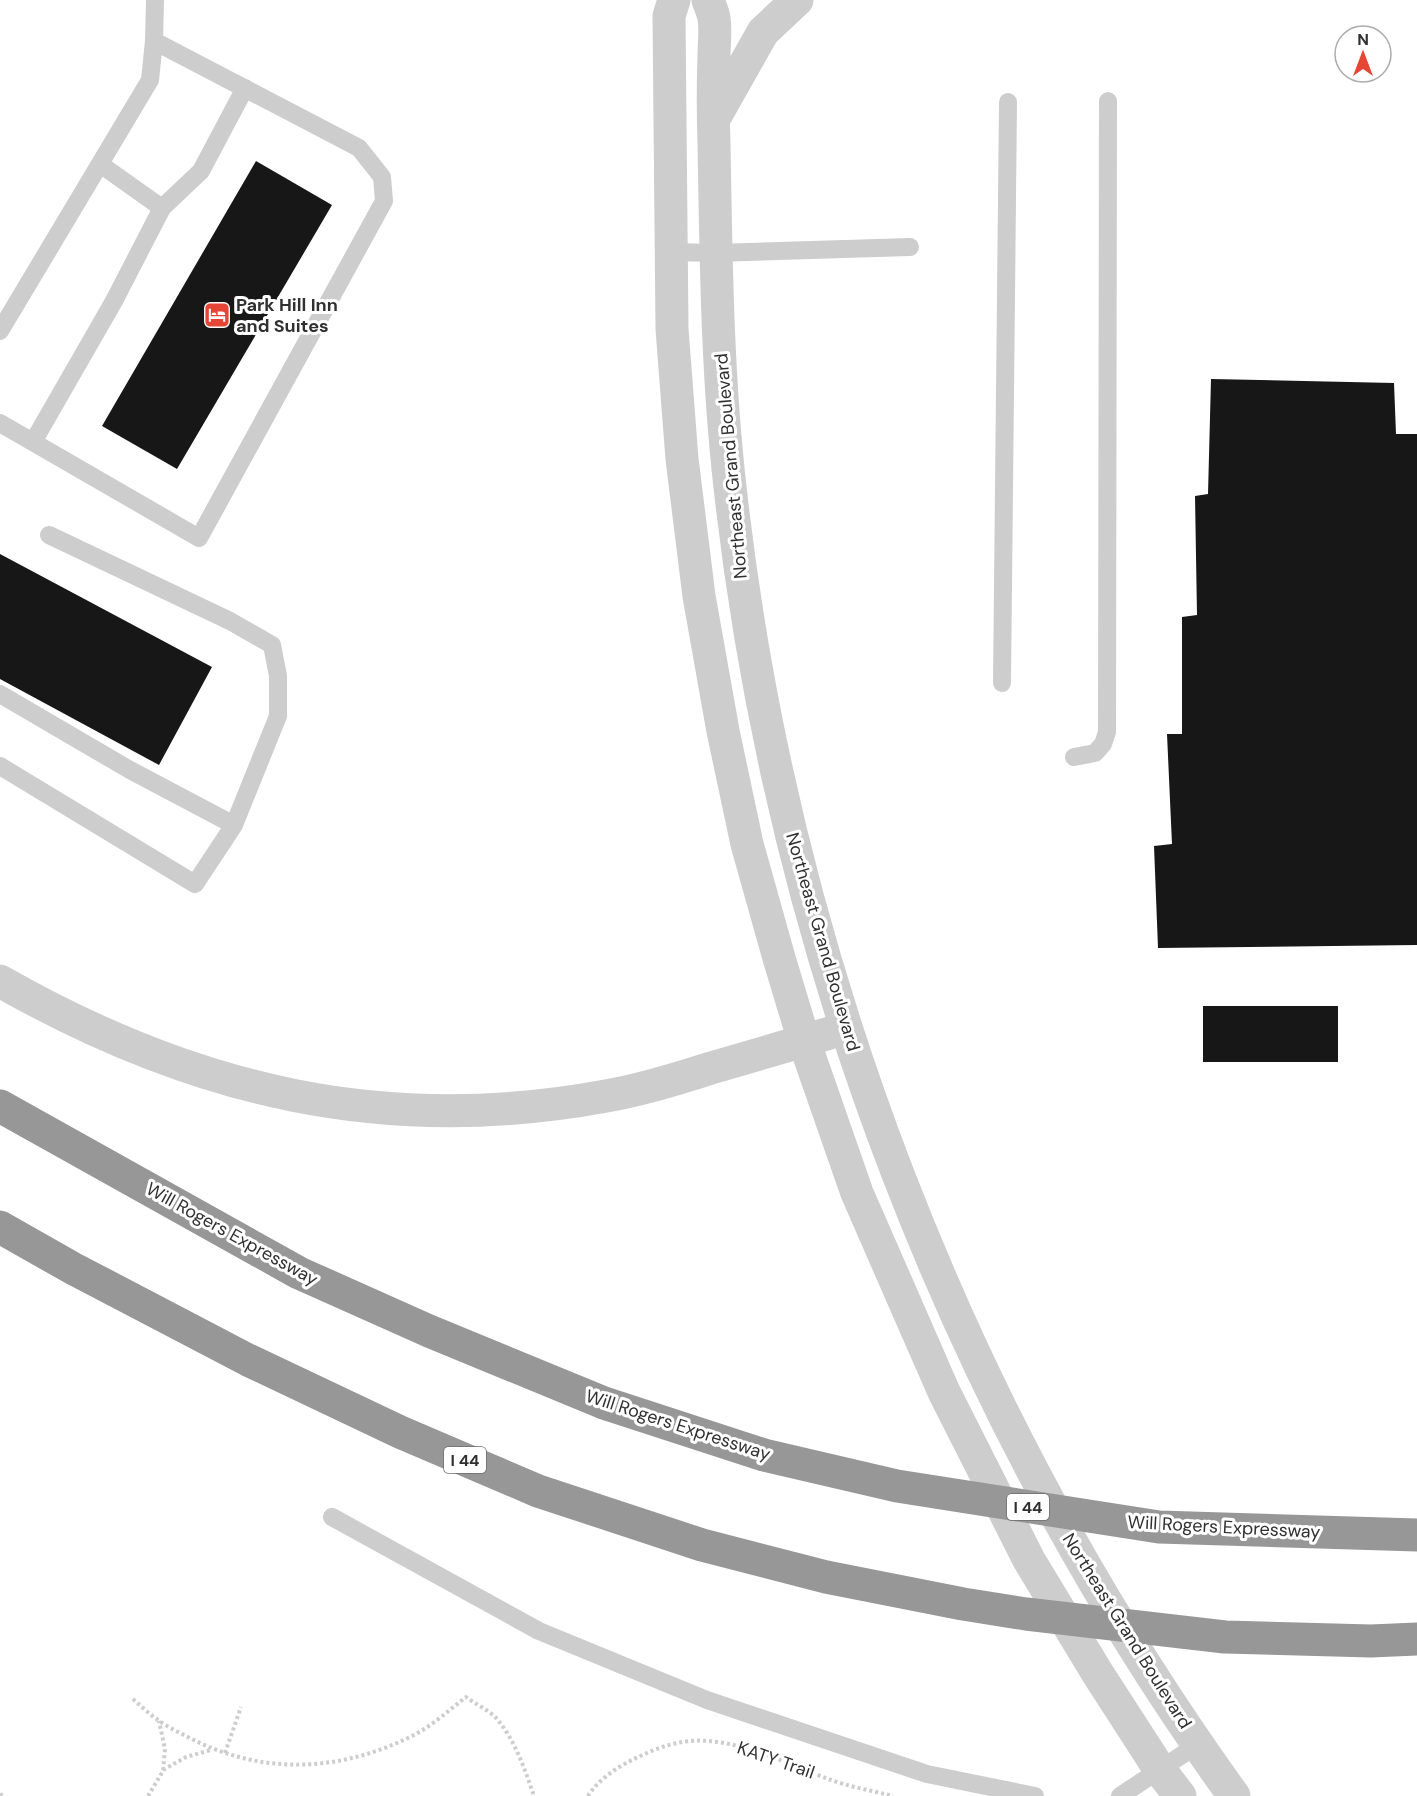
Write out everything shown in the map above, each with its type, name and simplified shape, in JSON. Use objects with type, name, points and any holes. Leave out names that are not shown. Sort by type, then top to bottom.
[{"type":"highway","name":"Will Rogers Expressway","points":[[0,1106],[299,1273],[429,1331],[604,1403],[764,1455],[897,1486],[1158,1527],[1417,1535]]},
{"type":"highway","name":"I 44","points":[[0,1227],[74,1269],[248,1360],[400,1432],[538,1491],[714,1548],[826,1577],[1026,1614],[1225,1637],[1371,1641],[1417,1639]]},
{"type":"street","points":[[674,0],[669,16],[672,329],[682,459],[699,596],[723,731],[747,844],[804,1041],[857,1192],[944,1392],[1029,1560],[1098,1674],[1160,1770],[1180,1796]]},
{"type":"street","name":"Northeast Grand Boulevard","points":[[708,0],[714,19],[713,121],[716,254],[729,483],[743,595],[759,688],[796,855],[846,1028],[913,1216],[974,1354],[1017,1443],[1084,1567],[1197,1745],[1234,1796]]},
{"type":"street","points":[[713,121],[763,32],[797,0]]},
{"type":"street","points":[[0,981],[93,1029],[177,1064],[249,1086],[290,1095],[390,1109],[465,1112],[537,1107],[608,1096],[673,1080],[846,1028]]},
{"type":"lane","points":[[0,332],[150,81],[155,0]]},
{"type":"lane","points":[[0,423],[199,538],[384,201],[382,177],[358,148],[154,41]]},
{"type":"lane","points":[[33,442],[114,301],[162,208],[201,171],[245,88]]},
{"type":"lane","points":[[1074,757],[1095,753],[1103,744],[1107,732],[1108,101]]},
{"type":"lane","points":[[1002,683],[1008,102]]},
{"type":"lane","points":[[100,164],[162,208]]},
{"type":"lane","points":[[671,252],[716,254],[910,247]]},
{"type":"lane","points":[[0,766],[195,884],[234,825],[278,716],[278,676],[272,645],[230,621],[49,536]]},
{"type":"lane","points":[[0,694],[130,770],[234,825]]},
{"type":"lane","points":[[332,1517],[539,1631],[708,1700],[927,1774],[1035,1796]]},
{"type":"lane","points":[[1120,1796],[1197,1745]]},
{"type":"path","points":[[133,1699],[159,1721],[212,1750],[252,1761],[292,1766],[328,1764],[371,1754],[412,1736],[440,1718],[466,1697],[496,1718],[523,1765],[534,1796]]},
{"type":"path","points":[[225,1753],[241,1707]]},
{"type":"path","points":[[148,1796],[163,1771],[165,1749],[159,1721]]},
{"type":"path","name":"KATY Trail","points":[[588,1796],[592,1789],[620,1766],[656,1748],[692,1741],[731,1744],[786,1762],[833,1781],[893,1796]]},
{"type":"path","points":[[163,1771],[186,1757],[212,1750]]},
{"type":"building","name":"Park Hill Inn and Suites","points":[[256,161],[332,205],[177,469],[102,426]]},
{"type":"building","points":[[1211,379],[1394,383],[1396,434],[1417,434],[1417,945],[1158,948],[1154,846],[1172,844],[1167,734],[1182,734],[1182,617],[1197,615],[1195,496],[1208,494]]},
{"type":"building","points":[[0,554],[212,667],[159,765],[0,679]]},
{"type":"building","points":[[1203,1006],[1338,1006],[1338,1062],[1203,1062]]},
{"type":"place","name":"Park Hill Inn and Suites","points":[[217,315]]}]
